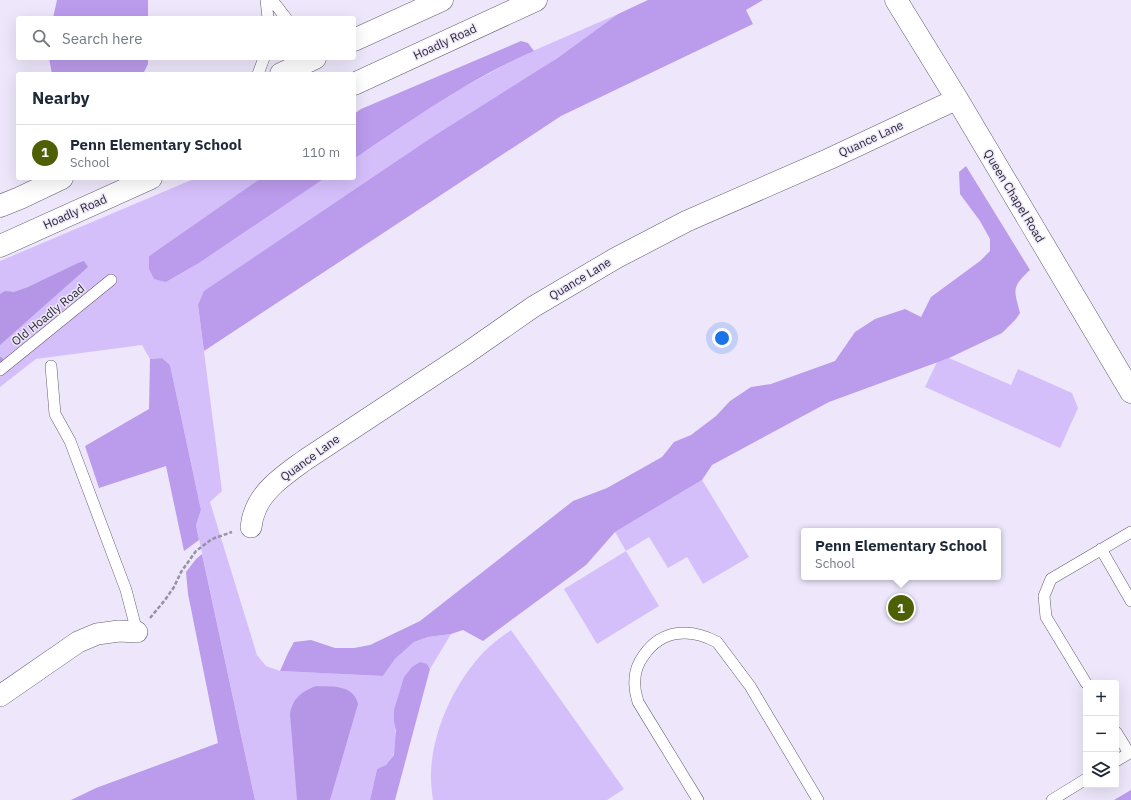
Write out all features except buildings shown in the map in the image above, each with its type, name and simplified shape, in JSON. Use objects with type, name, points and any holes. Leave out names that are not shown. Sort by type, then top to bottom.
[{"type":"main road","points":[[356,39],[442,0]]},
{"type":"main road","name":"Hoadly Road","points":[[356,83],[536,0]]},
{"type":"main road","name":"Queen Chapel Road","points":[[896,0],[957,99],[1131,392]]},
{"type":"main road","points":[[285,72],[312,60]]},
{"type":"main road","points":[[0,206],[58,180]]},
{"type":"main road","name":"Hoadly Road","points":[[0,246],[147,180]]},
{"type":"street","name":"Quance Lane","points":[[251,527],[254,514],[267,491],[284,476],[305,460],[533,307],[616,258],[687,221],[829,159],[957,99]]},
{"type":"street","points":[[0,696],[78,642],[97,634],[119,631],[137,632]]},
{"type":"lane","points":[[266,0],[268,16]]},
{"type":"lane","points":[[272,0],[284,16]]},
{"type":"lane","points":[[356,30],[378,29]]},
{"type":"lane","points":[[259,72],[263,60]]},
{"type":"lane","name":"Old Hoadly Road","points":[[0,370],[111,280]]},
{"type":"lane","points":[[51,366],[55,414],[70,441],[124,583],[137,632]]},
{"type":"lane","points":[[1084,680],[1046,617],[1044,596],[1051,579],[1131,532]]},
{"type":"lane","points":[[1101,549],[1131,601]]},
{"type":"lane","points":[[698,800],[638,702],[635,687],[636,671],[640,660],[649,647],[662,638],[675,634],[693,634],[717,642],[750,686],[818,800]]},
{"type":"lane","points":[[1119,736],[1130,752],[1119,759]]},
{"type":"lane","points":[[1052,800],[1083,781]]},
{"type":"path","points":[[137,632],[165,600],[174,587],[181,572],[196,551],[212,539],[251,527]]},
{"type":"shaded area","points":[[57,0],[148,0],[148,16],[53,16]]},
{"type":"shaded area","points":[[648,0],[763,0],[746,10],[753,24],[561,116],[204,351],[198,305],[204,291],[434,136],[556,59],[618,14]]},
{"type":"shaded area","points":[[618,14],[556,59],[198,305],[222,491],[210,502],[257,655],[266,666],[280,671],[383,676],[395,659],[414,642],[428,637],[451,634],[430,669],[427,664],[394,722],[396,733],[395,751],[390,761],[386,765],[377,769],[370,800],[255,800],[196,525],[201,510],[170,365],[162,358],[150,359],[142,345],[36,359],[0,387],[0,261],[191,180],[258,180],[149,256],[166,282],[199,263],[322,180],[356,180],[356,158],[449,95],[519,57]]},
{"type":"shaded area","points":[[521,41],[528,43],[534,51],[464,87],[419,115],[356,158],[356,113],[361,109]]},
{"type":"shaded area","points":[[49,60],[148,60],[148,64],[144,72],[52,72]]},
{"type":"shaded area","points":[[966,166],[1030,270],[1017,285],[1016,289],[1016,299],[1020,313],[1002,333],[949,358],[829,402],[712,465],[702,480],[615,532],[586,565],[483,641],[463,630],[451,634],[428,637],[414,642],[395,659],[383,676],[280,671],[294,642],[311,640],[335,648],[354,648],[370,645],[420,621],[573,501],[607,488],[662,457],[674,442],[691,435],[716,416],[730,401],[751,387],[771,384],[835,361],[855,332],[875,319],[905,309],[921,317],[931,297],[980,261],[990,251],[990,239],[980,221],[960,194],[959,172]]},
{"type":"shaded area","points":[[258,180],[322,180],[199,263],[166,282],[154,279],[149,269],[149,256]]},
{"type":"shaded area","points":[[84,261],[88,267],[0,345],[0,294],[5,291],[14,292],[28,287]]},
{"type":"shaded area","points":[[162,358],[170,365],[201,510],[196,525],[199,540],[184,551],[166,466],[99,488],[85,446],[149,409],[150,359]]},
{"type":"shaded area","points":[[949,358],[1011,385],[1018,369],[1072,393],[1078,408],[1060,448],[925,387],[937,362]]},
{"type":"shaded area","points":[[702,480],[749,557],[703,584],[687,557],[668,568],[649,537],[626,551],[615,532]]},
{"type":"shaded area","points":[[626,551],[659,606],[597,644],[564,589]]},
{"type":"shaded area","points":[[202,554],[255,800],[71,800],[96,788],[218,743],[188,594],[186,572]]},
{"type":"shaded area","points":[[511,630],[624,789],[607,800],[433,800],[431,780],[432,760],[439,727],[446,711],[454,694],[473,665],[484,652]]},
{"type":"shaded area","points":[[420,662],[427,664],[430,669],[395,800],[370,800],[377,769],[386,765],[394,755],[396,731],[394,710],[404,677],[412,667]]},
{"type":"shaded area","points":[[316,686],[335,687],[347,690],[352,693],[358,704],[330,800],[297,800],[290,714],[293,704],[298,696],[306,690]]},
{"type":"shaded area","points":[[1131,790],[1131,800],[1114,800]]},
{"type":"place","name":"Penn Elementary School","points":[[901,608]]}]
